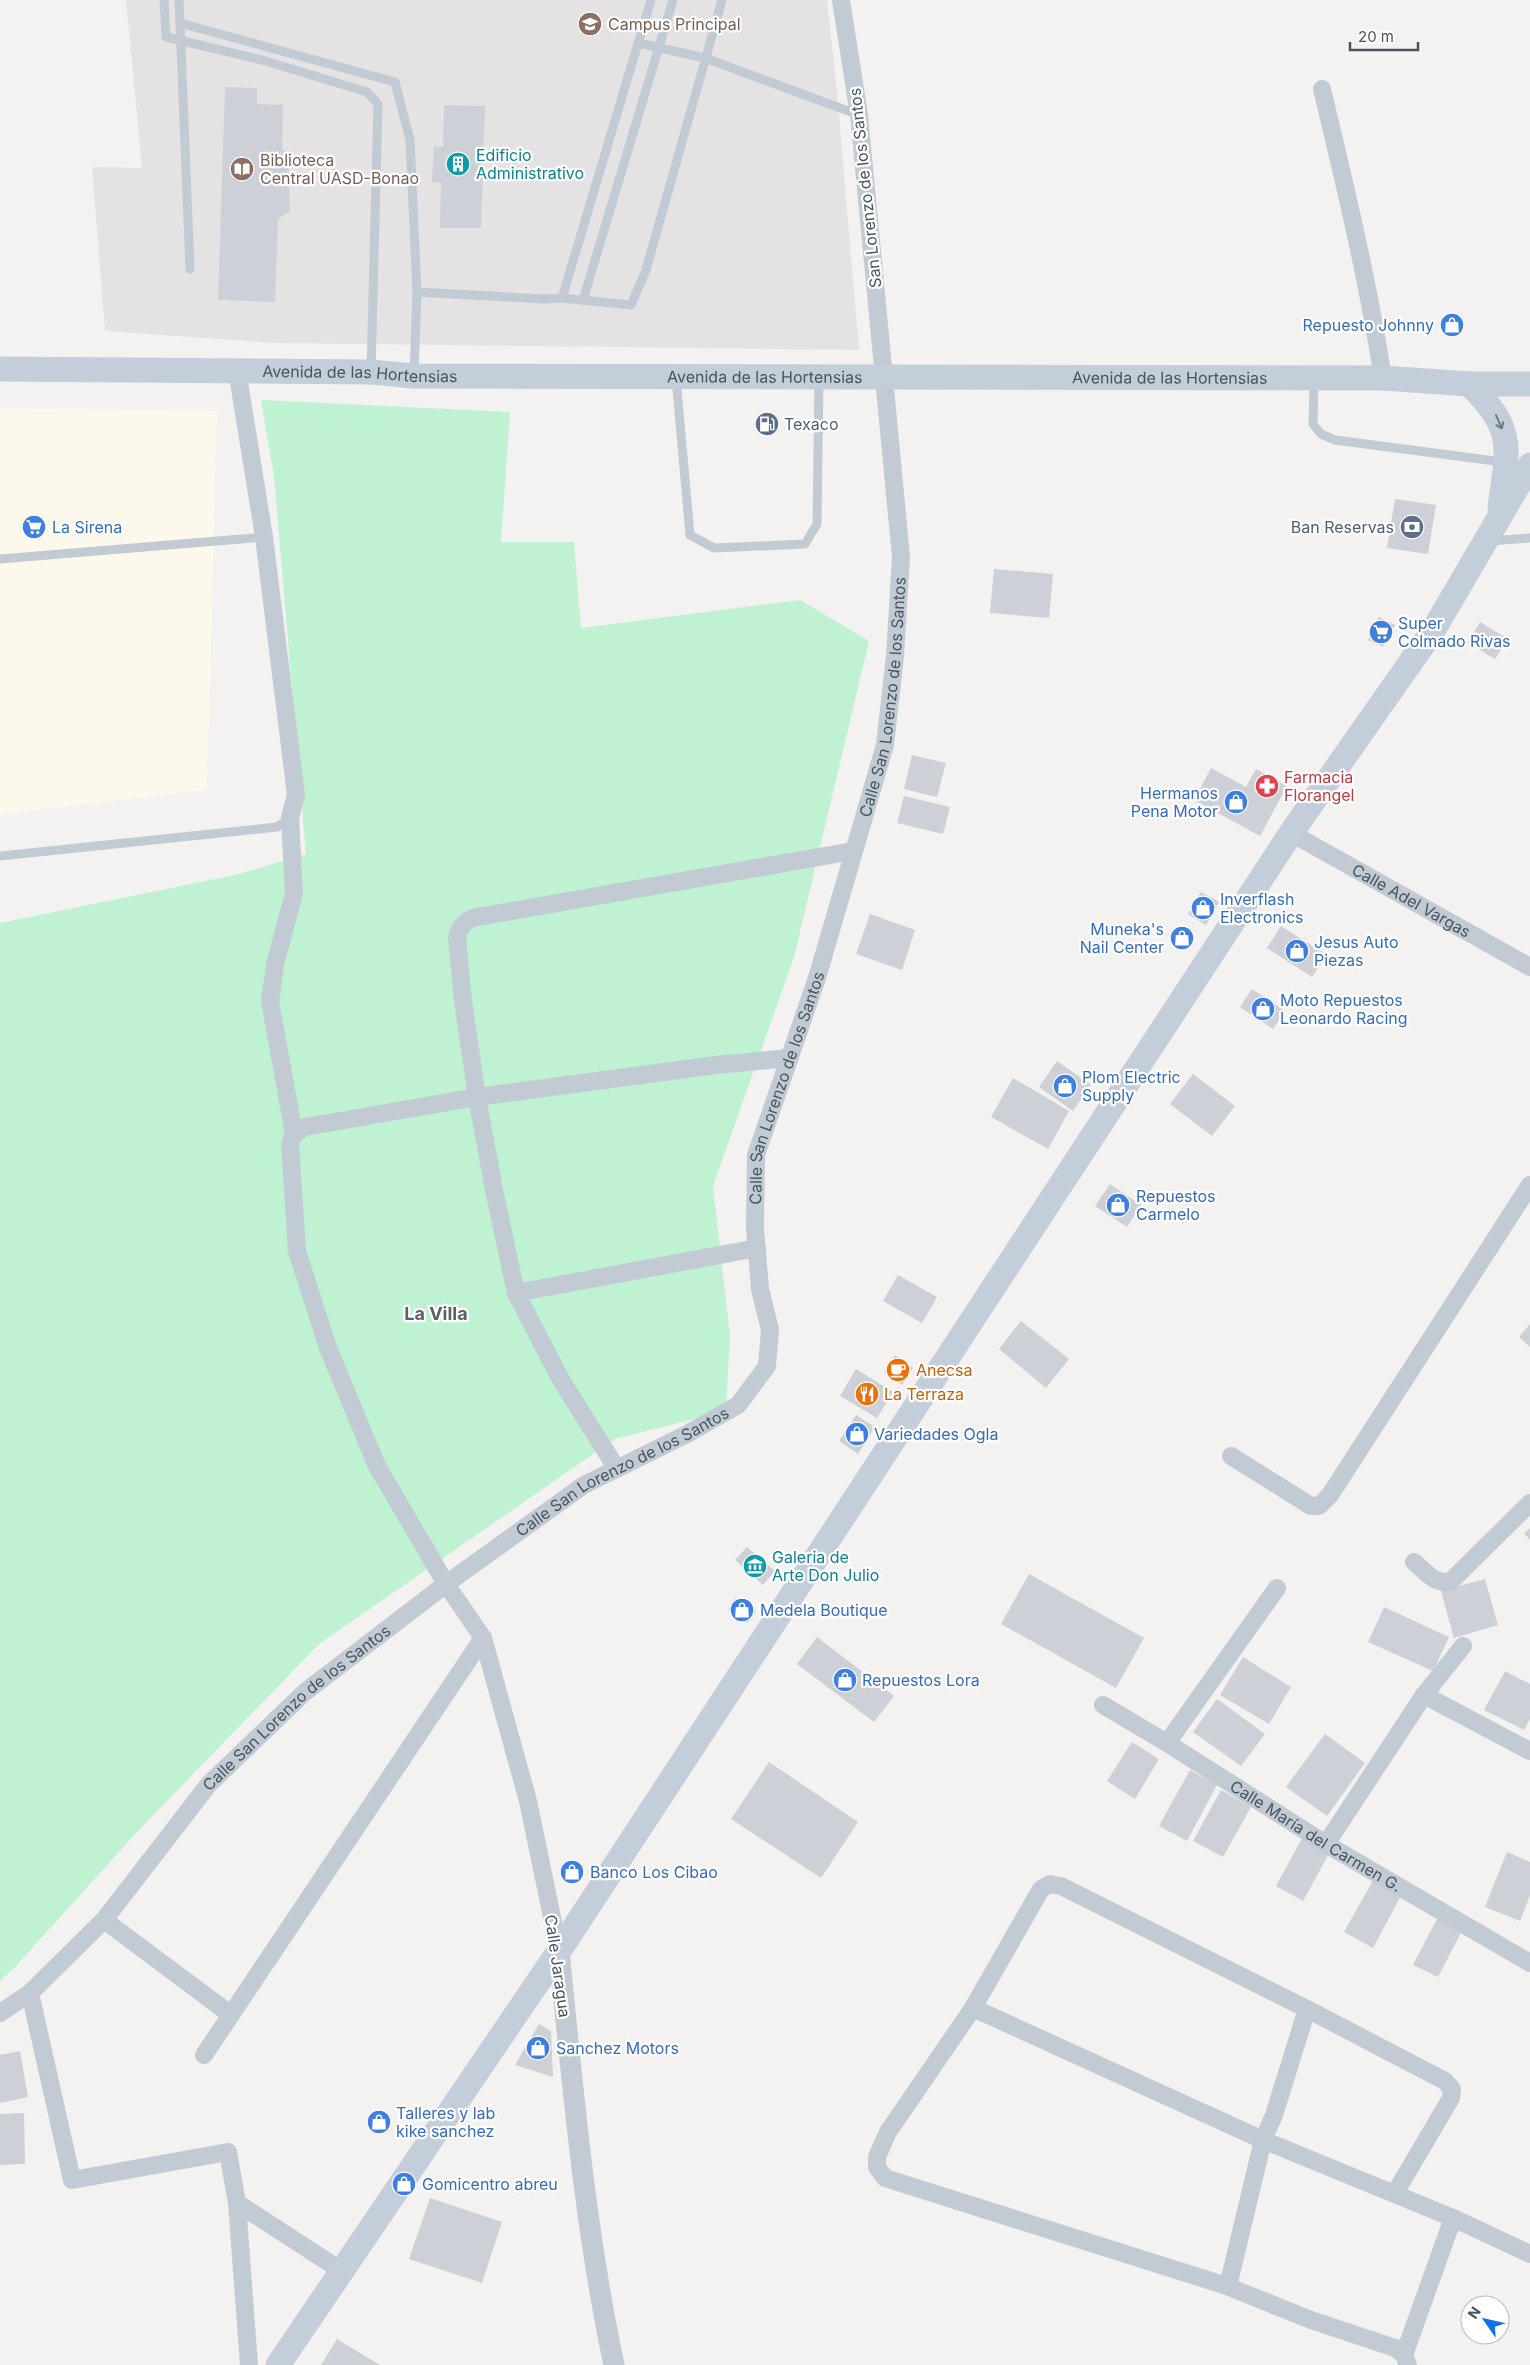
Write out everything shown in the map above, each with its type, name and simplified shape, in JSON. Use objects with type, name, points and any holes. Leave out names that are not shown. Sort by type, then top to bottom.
[{"type":"main road","name":"Avenida de las Hortensias","points":[[0,369],[371,372],[414,376],[1383,378],[1469,384],[1530,384]]},
{"type":"main road","points":[[278,2365],[559,1951],[1291,833],[1434,629],[1498,517],[1518,463],[1508,448],[1500,420],[1485,400],[1469,384]]},
{"type":"main road","points":[[1498,517],[1530,489]]},
{"type":"street","name":"San Lorenzo de los Santos","points":[[842,0],[859,114],[883,377]]},
{"type":"street","points":[[1322,89],[1370,296],[1383,378]]},
{"type":"street","name":"Calle Jaragua","points":[[237,370],[264,537],[296,795],[290,818],[294,892],[275,965],[270,1001],[294,1134],[290,1144],[297,1251],[328,1348],[377,1466],[446,1584],[483,1638],[528,1801],[559,1951],[572,2079],[598,2287],[614,2365]]},
{"type":"street","name":"Calle San Lorenzo de los Santos","points":[[0,2013],[30,1993],[104,1920],[209,1784],[305,1692],[446,1584],[584,1485],[686,1434],[738,1405],[767,1366],[770,1330],[760,1289],[757,1248],[756,1155],[816,978],[885,745],[895,656],[901,557],[883,377]]},
{"type":"street","name":"Calle Adel Vargas","points":[[1291,833],[1530,967]]},
{"type":"street","points":[[616,1469],[561,1380],[516,1293],[494,1190],[477,1096],[463,1001],[457,938],[459,930],[464,922],[482,916],[853,851]]},
{"type":"street","points":[[294,1134],[305,1127],[477,1096],[790,1058]]},
{"type":"street","points":[[1231,1456],[1311,1506],[1319,1506],[1330,1495],[1530,1185]]},
{"type":"street","points":[[516,1293],[757,1248]]},
{"type":"street","points":[[1414,1562],[1438,1582],[1451,1581],[1530,1503]]},
{"type":"street","points":[[1167,1742],[1277,1588]]},
{"type":"street","points":[[204,2055],[483,1638]]},
{"type":"street","points":[[1326,1844],[1424,1695],[1462,1646]]},
{"type":"street","points":[[1424,1695],[1527,1744]]},
{"type":"street","name":"Calle María del Carmen G.","points":[[1103,1705],[1167,1742],[1326,1844],[1530,1963]]},
{"type":"street","points":[[1395,2193],[1450,2098],[1452,2089],[1445,2081],[1307,2009],[1061,1886],[1050,1884],[1041,1889],[973,2008],[888,2132],[877,2156],[877,2167],[885,2178],[1224,2285],[1312,2320],[1395,2348],[1406,2360],[1453,2218]]},
{"type":"street","points":[[104,1920],[230,2014]]},
{"type":"street","points":[[30,1993],[72,2180],[228,2152],[237,2203],[249,2365]]},
{"type":"street","points":[[973,2008],[1263,2140],[1395,2193],[1530,2254]]},
{"type":"street","points":[[1224,2285],[1230,2278],[1263,2140],[1274,2115],[1307,2009]]},
{"type":"street","points":[[237,2203],[342,2271]]},
{"type":"lane","points":[[164,0],[166,37],[262,60],[367,92],[378,104],[371,372]]},
{"type":"lane","points":[[179,0],[190,269]]},
{"type":"lane","points":[[562,298],[651,0]]},
{"type":"lane","points":[[583,300],[673,0]]},
{"type":"lane","points":[[417,292],[544,299],[562,298],[631,304],[646,270],[722,0]]},
{"type":"lane","points":[[180,23],[395,82],[410,140],[417,292],[414,376]]},
{"type":"lane","points":[[638,43],[706,58],[859,114]]},
{"type":"lane","points":[[675,376],[690,535],[714,548],[805,544],[816,524],[819,377]]},
{"type":"lane","points":[[1314,378],[1313,424],[1321,434],[1335,440],[1518,463]]},
{"type":"lane","points":[[0,559],[264,537]]},
{"type":"lane","points":[[1484,542],[1530,538]]},
{"type":"lane","points":[[0,856],[277,827],[290,818]]},
{"type":"shaded area","points":[[126,0],[827,0],[837,91],[859,350],[277,343],[105,331],[92,167],[142,168]]},
{"type":"shaded area","points":[[0,408],[217,411],[207,790],[0,814]]},
{"type":"green space","points":[[261,400],[510,412],[501,542],[574,542],[581,628],[800,600],[869,641],[794,957],[713,1186],[730,1336],[726,1411],[615,1439],[319,1644],[136,1833],[15,1967],[0,1981],[0,923],[235,875],[306,854],[274,476]]},
{"type":"building","points":[[225,87],[257,88],[257,104],[283,105],[282,149],[288,153],[290,211],[278,219],[275,302],[218,300]]},
{"type":"building","name":"Edificio Administrativo","points":[[444,105],[485,106],[481,228],[440,228],[441,183],[432,182],[434,146],[443,147]]},
{"type":"building","name":"Ban Reservas","points":[[1395,499],[1436,505],[1428,554],[1387,548]]},
{"type":"building","points":[[994,569],[1053,574],[1049,618],[990,613]]},
{"type":"building","name":"Super Colmado Rivas","points":[[1379,617],[1395,625],[1383,647],[1368,640]]},
{"type":"building","points":[[1480,622],[1508,639],[1495,659],[1468,643]]},
{"type":"building","points":[[912,755],[946,763],[937,797],[904,789]]},
{"type":"building","name":"Hermanos Pena Motor","points":[[1211,768],[1246,787],[1256,769],[1287,786],[1260,836],[1194,800]]},
{"type":"building","points":[[904,796],[950,807],[943,834],[897,823]]},
{"type":"building","name":"Inverflash Electronics","points":[[1201,892],[1219,902],[1206,925],[1188,914]]},
{"type":"building","points":[[870,914],[915,930],[902,970],[856,954]]},
{"type":"building","name":"Jesus Auto Piezas","points":[[1281,926],[1327,955],[1312,977],[1267,948]]},
{"type":"building","name":"Muneka's Nail Center","points":[[1178,928],[1193,937],[1187,949],[1171,939]]},
{"type":"building","name":"Moto Repuestos Leonardo Racing","points":[[1252,989],[1285,1011],[1273,1029],[1240,1007]]},
{"type":"building","name":"Plom Electric Supply","points":[[1057,1061],[1091,1085],[1073,1111],[1039,1087]]},
{"type":"building","points":[[1193,1074],[1235,1106],[1212,1136],[1170,1104]]},
{"type":"building","points":[[1013,1078],[1069,1111],[1048,1149],[991,1117]]},
{"type":"building","name":"Repuestos Carmelo","points":[[1110,1184],[1141,1205],[1127,1227],[1095,1206]]},
{"type":"building","points":[[898,1275],[937,1297],[922,1323],[883,1301]]},
{"type":"building","points":[[1021,1321],[1069,1359],[1046,1388],[999,1349]]},
{"type":"building","points":[[1530,1324],[1530,1347],[1519,1337]]},
{"type":"building","name":"Anecsa","points":[[895,1355],[913,1368],[902,1385],[884,1372]]},
{"type":"building","name":"La Terraza","points":[[856,1369],[893,1392],[877,1418],[840,1396]]},
{"type":"building","name":"Variedades Ogla","points":[[856,1415],[875,1427],[858,1454],[839,1441]]},
{"type":"building","points":[[1530,1528],[1530,1540],[1524,1533]]},
{"type":"building","name":"Galeria de Arte Don Julio","points":[[747,1547],[775,1571],[763,1585],[735,1560]]},
{"type":"building","points":[[1029,1574],[1144,1638],[1116,1688],[1001,1624]]},
{"type":"building","points":[[1485,1579],[1498,1625],[1454,1638],[1441,1591]]},
{"type":"building","name":"Medela Boutique","points":[[735,1598],[756,1611],[748,1623],[728,1610]]},
{"type":"building","points":[[1384,1607],[1449,1637],[1433,1671],[1368,1642]]},
{"type":"building","name":"Repuestos Lora","points":[[817,1637],[894,1696],[874,1722],[797,1664]]},
{"type":"building","points":[[1243,1657],[1291,1687],[1269,1724],[1220,1695]]},
{"type":"building","points":[[1505,1671],[1530,1684],[1530,1719],[1524,1730],[1484,1710]]},
{"type":"building","points":[[1217,1699],[1265,1734],[1241,1766],[1193,1732]]},
{"type":"building","points":[[1325,1734],[1365,1763],[1327,1816],[1286,1787]]},
{"type":"building","points":[[1132,1742],[1159,1759],[1135,1799],[1107,1781]]},
{"type":"building","points":[[769,1762],[858,1822],[821,1878],[731,1819]]},
{"type":"building","points":[[1190,1770],[1217,1785],[1187,1841],[1159,1826]]},
{"type":"building","points":[[1221,1790],[1251,1807],[1223,1857],[1193,1841]]},
{"type":"building","points":[[1305,1833],[1332,1848],[1303,1901],[1276,1886]]},
{"type":"building","points":[[1507,1852],[1530,1862],[1530,1895],[1520,1921],[1485,1907]]},
{"type":"building","name":"Banco Los Cibao","points":[[573,1859],[584,1866],[572,1885],[561,1878]]},
{"type":"building","points":[[1376,1875],[1404,1890],[1373,1948],[1344,1932]]},
{"type":"building","points":[[1439,1915],[1464,1927],[1438,1977],[1413,1965]]},
{"type":"building","name":"Sanchez Motors","points":[[539,2024],[551,2031],[553,2077],[515,2065]]},
{"type":"building","points":[[20,2051],[28,2097],[0,2103],[0,2055]]},
{"type":"building","points":[[24,2113],[25,2164],[0,2165],[0,2114]]},
{"type":"building","points":[[430,2198],[502,2222],[482,2283],[409,2259]]},
{"type":"building","points":[[337,2339],[380,2365],[321,2365]]},
{"type":"place","name":"Campus Principal","points":[[590,24]]},
{"type":"place","name":"Edificio Administrativo","points":[[458,164]]},
{"type":"place","name":"Biblioteca Central UASD-Bonao","points":[[242,169]]},
{"type":"place","name":"Repuesto Johnny","points":[[1452,325]]},
{"type":"place","name":"Texaco","points":[[767,424]]},
{"type":"place","name":"La Sirena","points":[[34,527]]},
{"type":"place","name":"Ban Reservas","points":[[1412,527]]},
{"type":"place","name":"Super Colmado Rivas","points":[[1381,632]]},
{"type":"place","name":"Farmacia Florangel","points":[[1267,786]]},
{"type":"place","name":"Hermanos Pena Motor","points":[[1236,802]]},
{"type":"place","name":"Inverflash Electronics","points":[[1203,908]]},
{"type":"place","name":"Muneka's Nail Center","points":[[1182,938]]},
{"type":"place","name":"Jesus Auto Piezas","points":[[1297,951]]},
{"type":"place","name":"Moto Repuestos Leonardo Racing","points":[[1263,1009]]},
{"type":"place","name":"Plom Electric Supply","points":[[1065,1086]]},
{"type":"place","name":"Repuestos Carmelo","points":[[1118,1205]]},
{"type":"place","name":"Anecsa","points":[[898,1370]]},
{"type":"place","name":"La Terraza","points":[[867,1394]]},
{"type":"place","name":"Variedades Ogla","points":[[857,1434]]},
{"type":"place","name":"Galeria de Arte Don Julio","points":[[755,1566]]},
{"type":"place","name":"Medela Boutique","points":[[742,1610]]},
{"type":"place","name":"Repuestos Lora","points":[[845,1680]]},
{"type":"place","name":"Banco Los Cibao","points":[[572,1872]]},
{"type":"place","name":"Sanchez Motors","points":[[538,2048]]},
{"type":"place","name":"Talleres y lab kike sanchez","points":[[379,2122]]},
{"type":"place","name":"Gomicentro abreu","points":[[404,2184]]},
{"type":"district","name":"La Villa","points":[[436,1314]]}]
